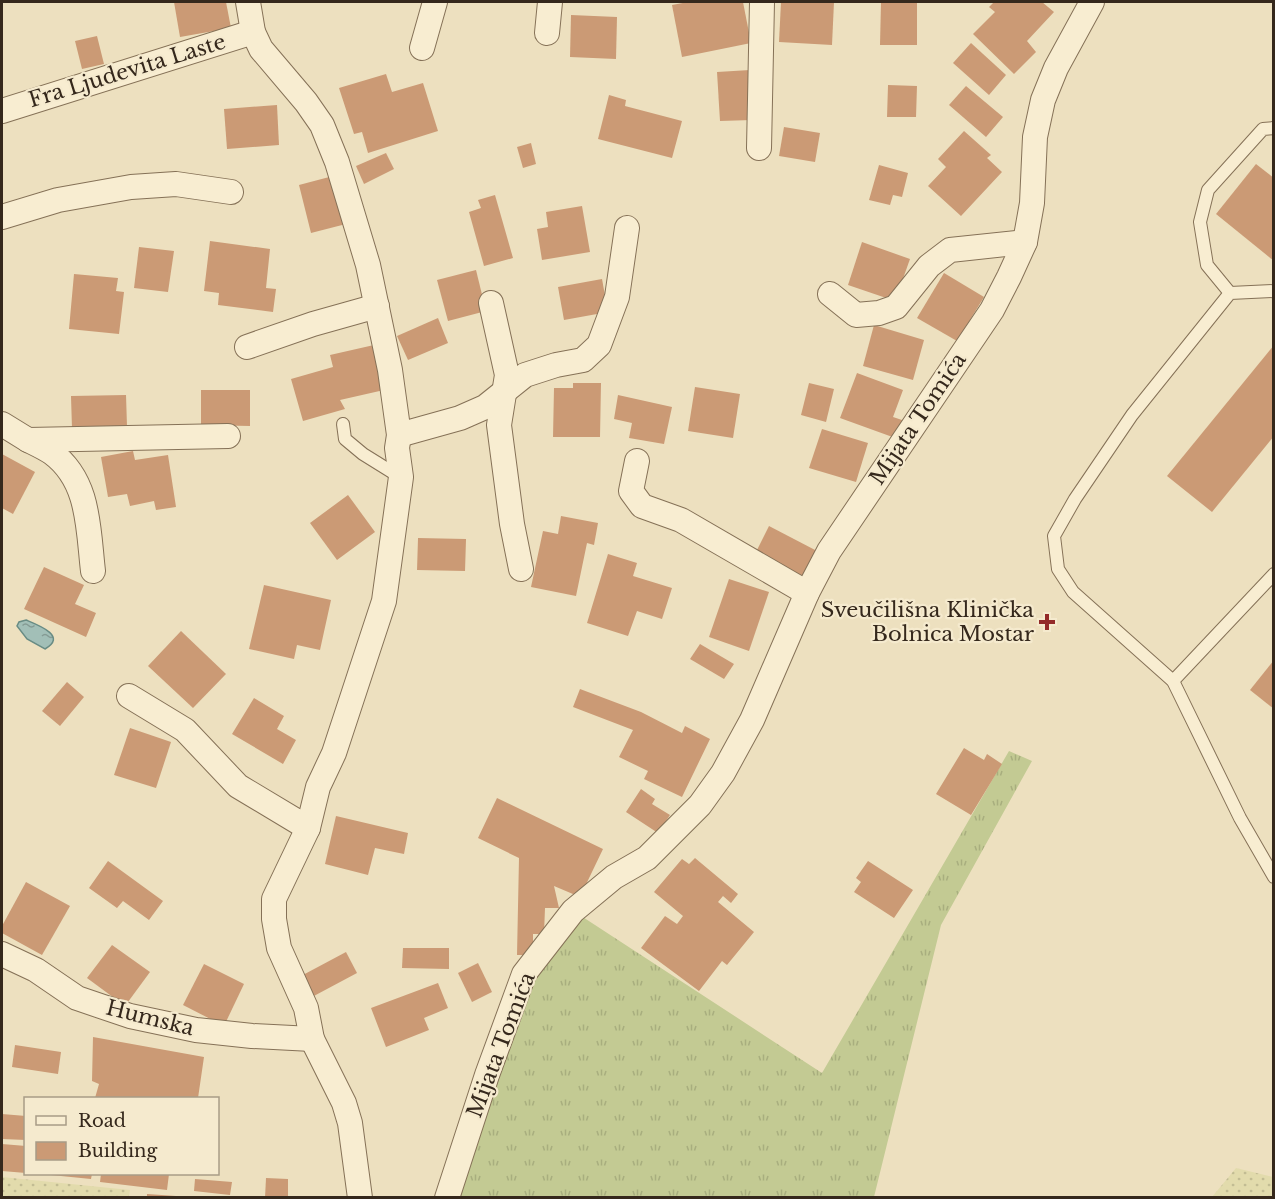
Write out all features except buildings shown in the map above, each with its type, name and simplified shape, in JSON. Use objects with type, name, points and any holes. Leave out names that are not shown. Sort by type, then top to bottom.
[{"type":"street","name":"Fra Ljudevita Laste","points":[[248,2],[253,32],[261,49],[322,124],[337,162],[368,265],[390,370],[399,435],[397,448],[401,477],[384,601],[337,744],[318,787],[308,828],[274,898],[274,919],[279,948],[306,1008],[312,1039],[344,1103],[351,1123],[360,1197]]},
{"type":"street","points":[[422,48],[435,2]]},
{"type":"street","points":[[547,33],[550,2]]},
{"type":"street","points":[[759,148],[762,2]]},
{"type":"street","name":"Mijata Tomića","points":[[447,1197],[487,1075],[524,974],[573,911],[614,877],[647,858],[700,805],[723,773],[752,720],[807,593],[830,551],[992,310],[1025,242],[1032,203],[1035,137],[1043,100],[1056,68],[1092,2]]},
{"type":"street","name":"Fra Ljudevita Laste","points":[[2,111],[253,32]]},
{"type":"street","points":[[2,218],[58,200],[130,187],[176,184],[231,192]]},
{"type":"street","points":[[399,435],[460,418],[503,394],[525,375],[556,365],[583,360],[599,345],[617,297],[627,228]]},
{"type":"street","points":[[830,294],[856,315],[879,313],[896,307],[929,266],[950,250],[1025,242]]},
{"type":"street","points":[[491,303],[507,375],[499,425],[512,524],[521,569]]},
{"type":"street","points":[[247,347],[313,324],[377,306]]},
{"type":"street","points":[[2,424],[53,453],[75,478],[84,495],[93,571]]},
{"type":"street","points":[[28,440],[228,436]]},
{"type":"street","points":[[637,461],[631,491],[642,506],[681,520],[807,593]]},
{"type":"street","points":[[129,696],[185,730],[238,786],[308,828]]},
{"type":"street","name":"Humska","points":[[2,954],[36,970],[77,998],[130,1016],[196,1030],[312,1039]]},
{"type":"lane","points":[[1230,293],[1207,265],[1200,222],[1208,190],[1263,129],[1274,128]]},
{"type":"lane","points":[[1274,291],[1230,293],[1132,415],[1075,499],[1054,536],[1058,569],[1073,592],[1173,681],[1240,818],[1274,877]]},
{"type":"lane","points":[[343,424],[345,439],[363,454],[401,477]]},
{"type":"lane","points":[[1173,681],[1274,574]]},
{"type":"shaded area","points":[[1236,1168],[1273,1177],[1273,1197],[1212,1197]]},
{"type":"shaded area","points":[[2,1177],[130,1190],[129,1197],[2,1197]]},
{"type":"green space","points":[[1009,751],[1032,761],[941,925],[874,1197],[447,1198],[524,974],[572,910],[822,1073]]},
{"type":"water","points":[[26,620],[49,631],[52,635],[51,644],[45,649],[27,639],[17,626],[19,622]]},
{"type":"place","name":"Sveučilišna Klinička Bolnica Mostar","points":[[1047,622]]}]
